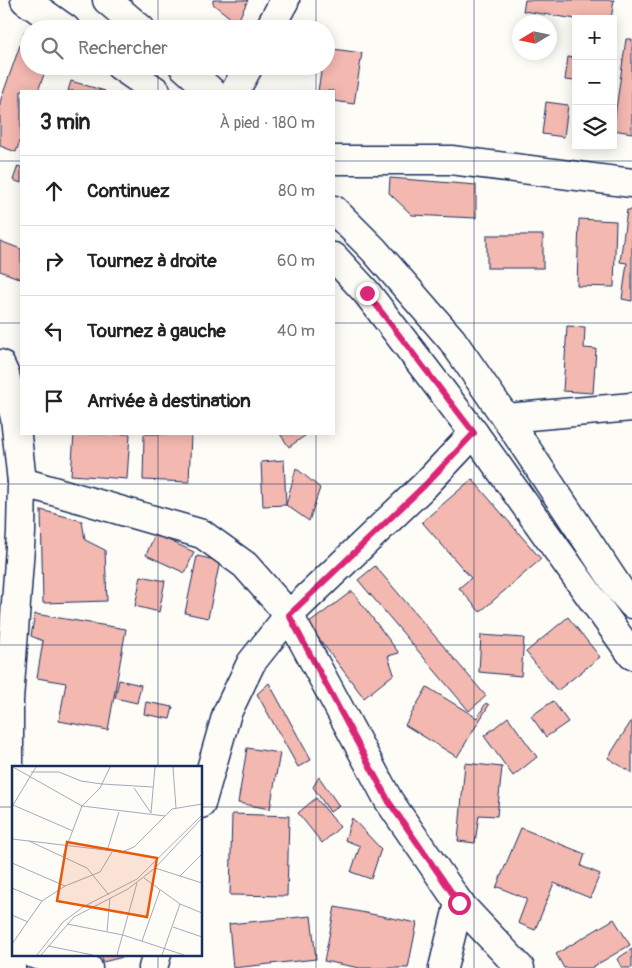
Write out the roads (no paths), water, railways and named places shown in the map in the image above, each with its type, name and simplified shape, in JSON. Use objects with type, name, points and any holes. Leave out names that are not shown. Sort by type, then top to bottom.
[{"type":"street","points":[[25,0],[53,20]]},
{"type":"street","points":[[274,20],[285,0]]},
{"type":"street","points":[[110,1],[131,20]]},
{"type":"street","points":[[133,75],[155,90]]},
{"type":"street","points":[[193,75],[210,90]]},
{"type":"street","points":[[236,90],[244,75]]},
{"type":"street","points":[[335,160],[451,160],[632,182]]},
{"type":"street","points":[[335,211],[374,250],[452,340],[620,590],[632,604]]},
{"type":"street","points":[[335,258],[367,293],[474,433],[632,655]]},
{"type":"street","points":[[0,364],[5,375],[15,418],[22,482],[11,532],[9,700],[12,890]]},
{"type":"street","points":[[506,418],[632,407]]},
{"type":"street","points":[[202,800],[227,713],[251,663],[289,615],[425,485],[474,433]]},
{"type":"street","points":[[22,482],[202,534],[245,565],[289,615],[389,802],[459,903],[520,968]]},
{"type":"street","points":[[444,968],[459,903]]},
{"type":"street","points":[[28,956],[88,968]]}]
